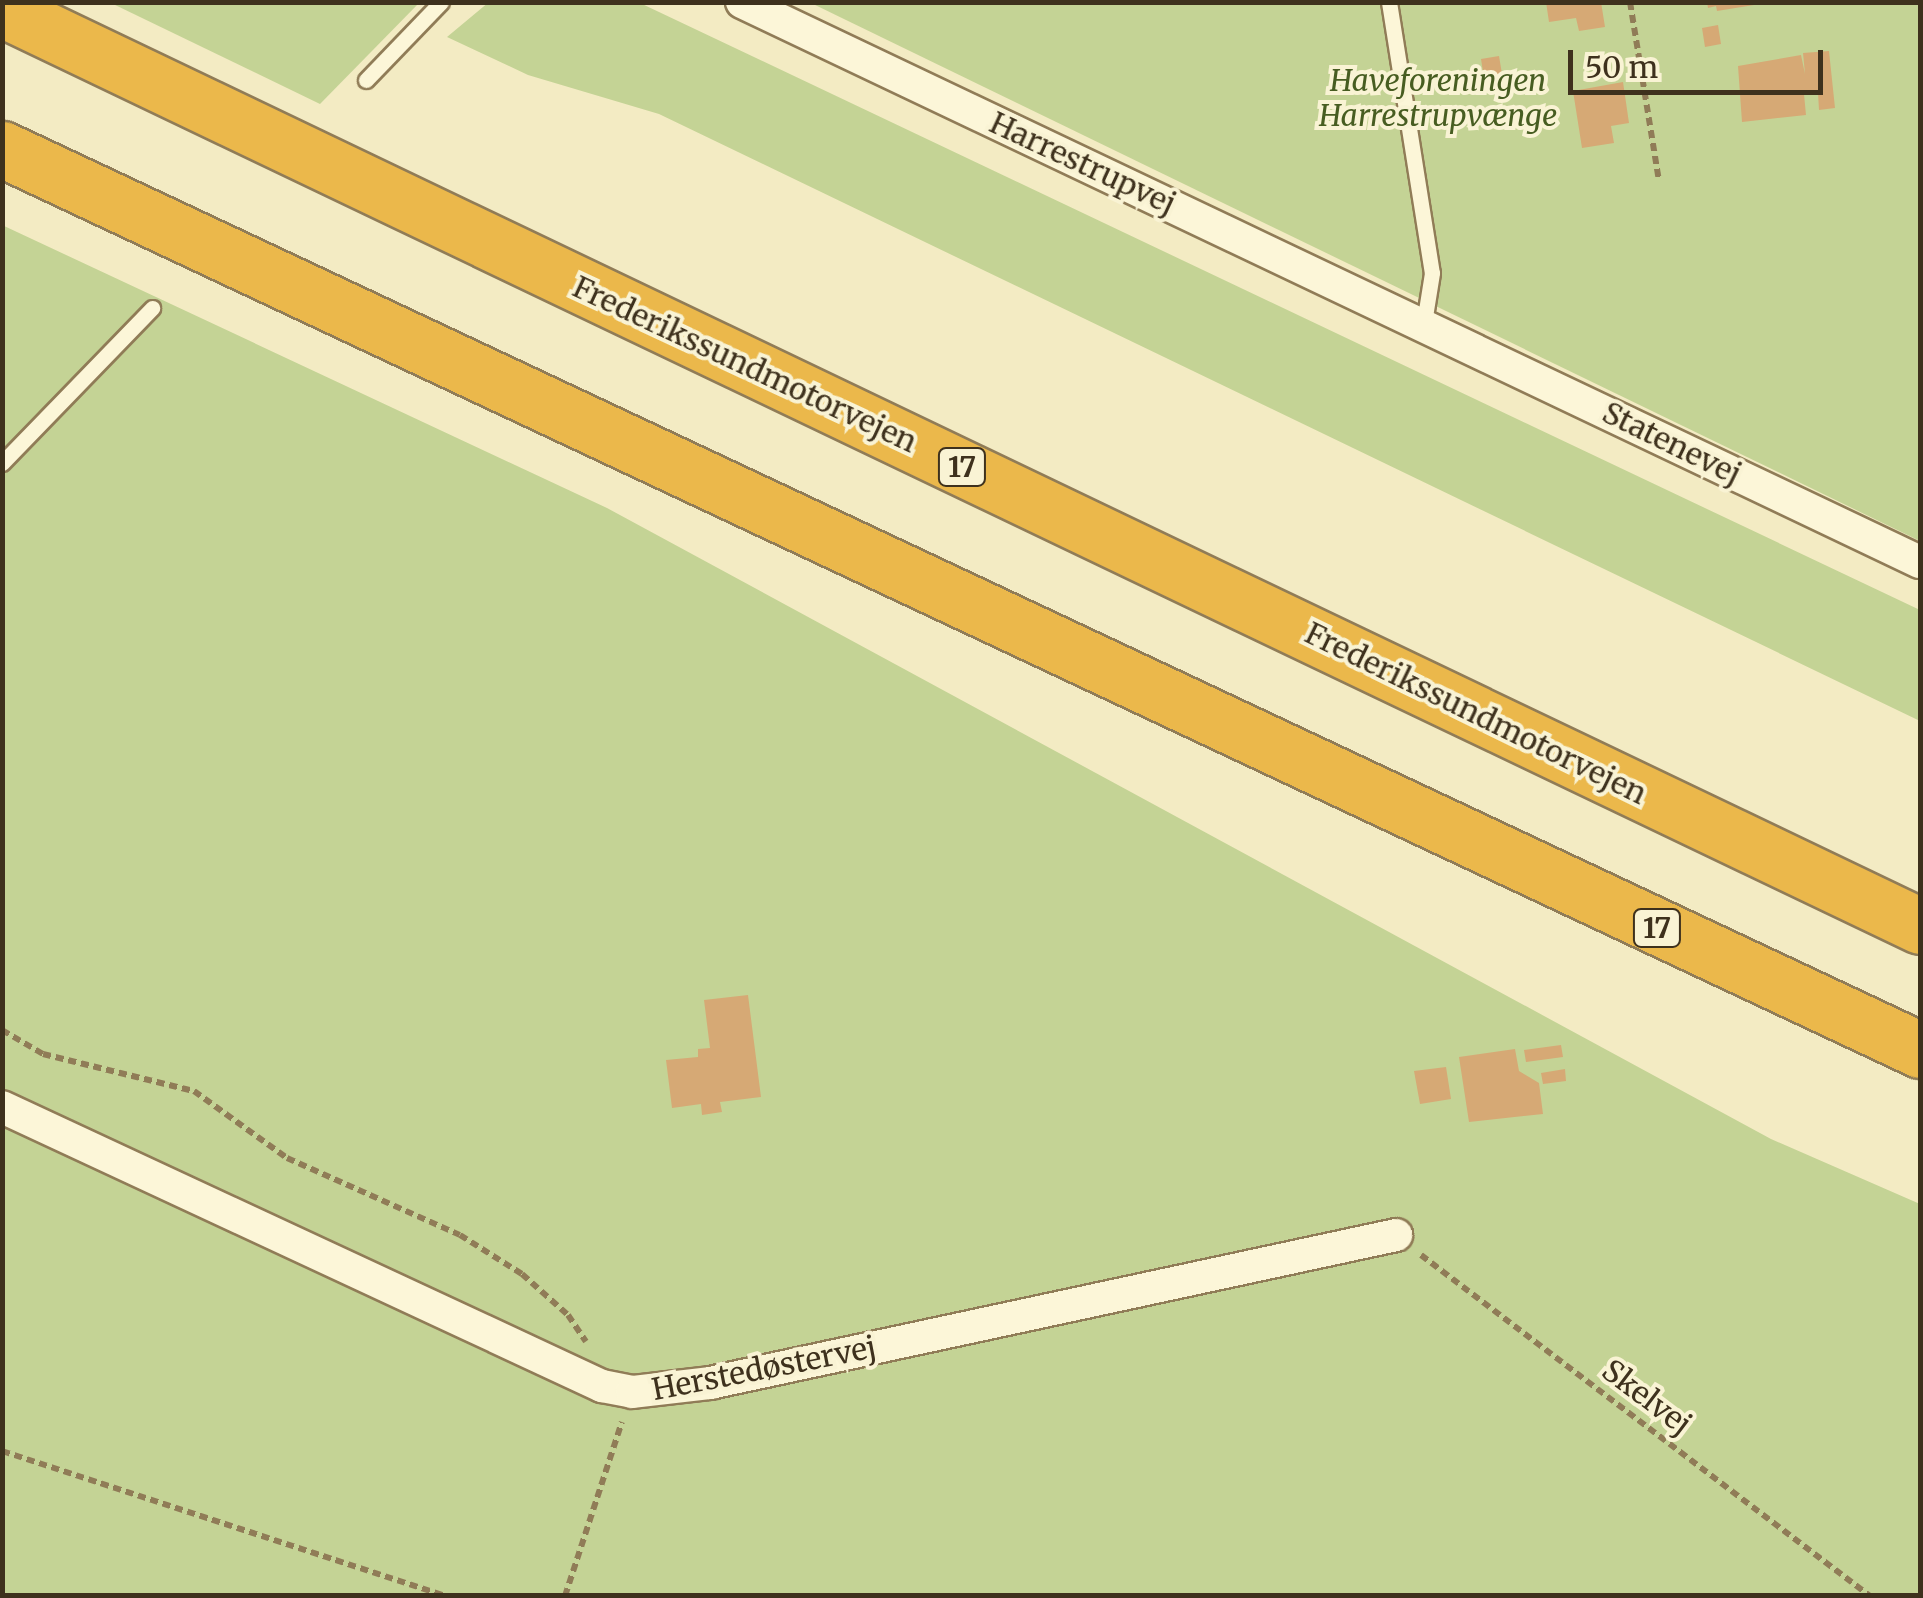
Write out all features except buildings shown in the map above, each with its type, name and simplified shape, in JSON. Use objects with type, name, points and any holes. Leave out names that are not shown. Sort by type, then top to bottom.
[{"type":"highway","name":"Frederikssundmotorvejen","points":[[2,9],[1920,926]]},
{"type":"highway","name":"17","points":[[2,149],[1920,1050]]},
{"type":"street","name":"Harrestrupvej","points":[[742,2],[1424,323]]},
{"type":"street","name":"Statenevej","points":[[1424,323],[1920,562]]},
{"type":"street","points":[[2,1107],[617,1389]]},
{"type":"street","name":"Herstedøstervej","points":[[617,1389],[710,1383],[1396,1235]]},
{"type":"lane","points":[[366,80],[441,2]]},
{"type":"lane","points":[[1390,2],[1432,273],[1424,323]]},
{"type":"lane","points":[[2,463],[152,308]]},
{"type":"path","points":[[1630,2],[1659,181]]},
{"type":"path","points":[[2,1030],[43,1054],[194,1091],[287,1158],[460,1234],[522,1274],[568,1315],[617,1389],[565,1596]]},
{"type":"path","name":"Skelvej","points":[[1396,1235],[1870,1596]]},
{"type":"path","points":[[2,1451],[445,1596]]},
{"type":"green space","points":[[489,2],[640,3],[1920,610],[1920,721],[659,114],[528,75],[447,37]]},
{"type":"green space","points":[[111,3],[419,3],[320,104]]},
{"type":"green space","name":"Haveforeningen Harrestrupvænge","points":[[811,3],[1920,3],[1920,541]]},
{"type":"green space","points":[[2,225],[607,508],[1771,1139],[1920,1204],[1920,1595],[3,1595]]}]
